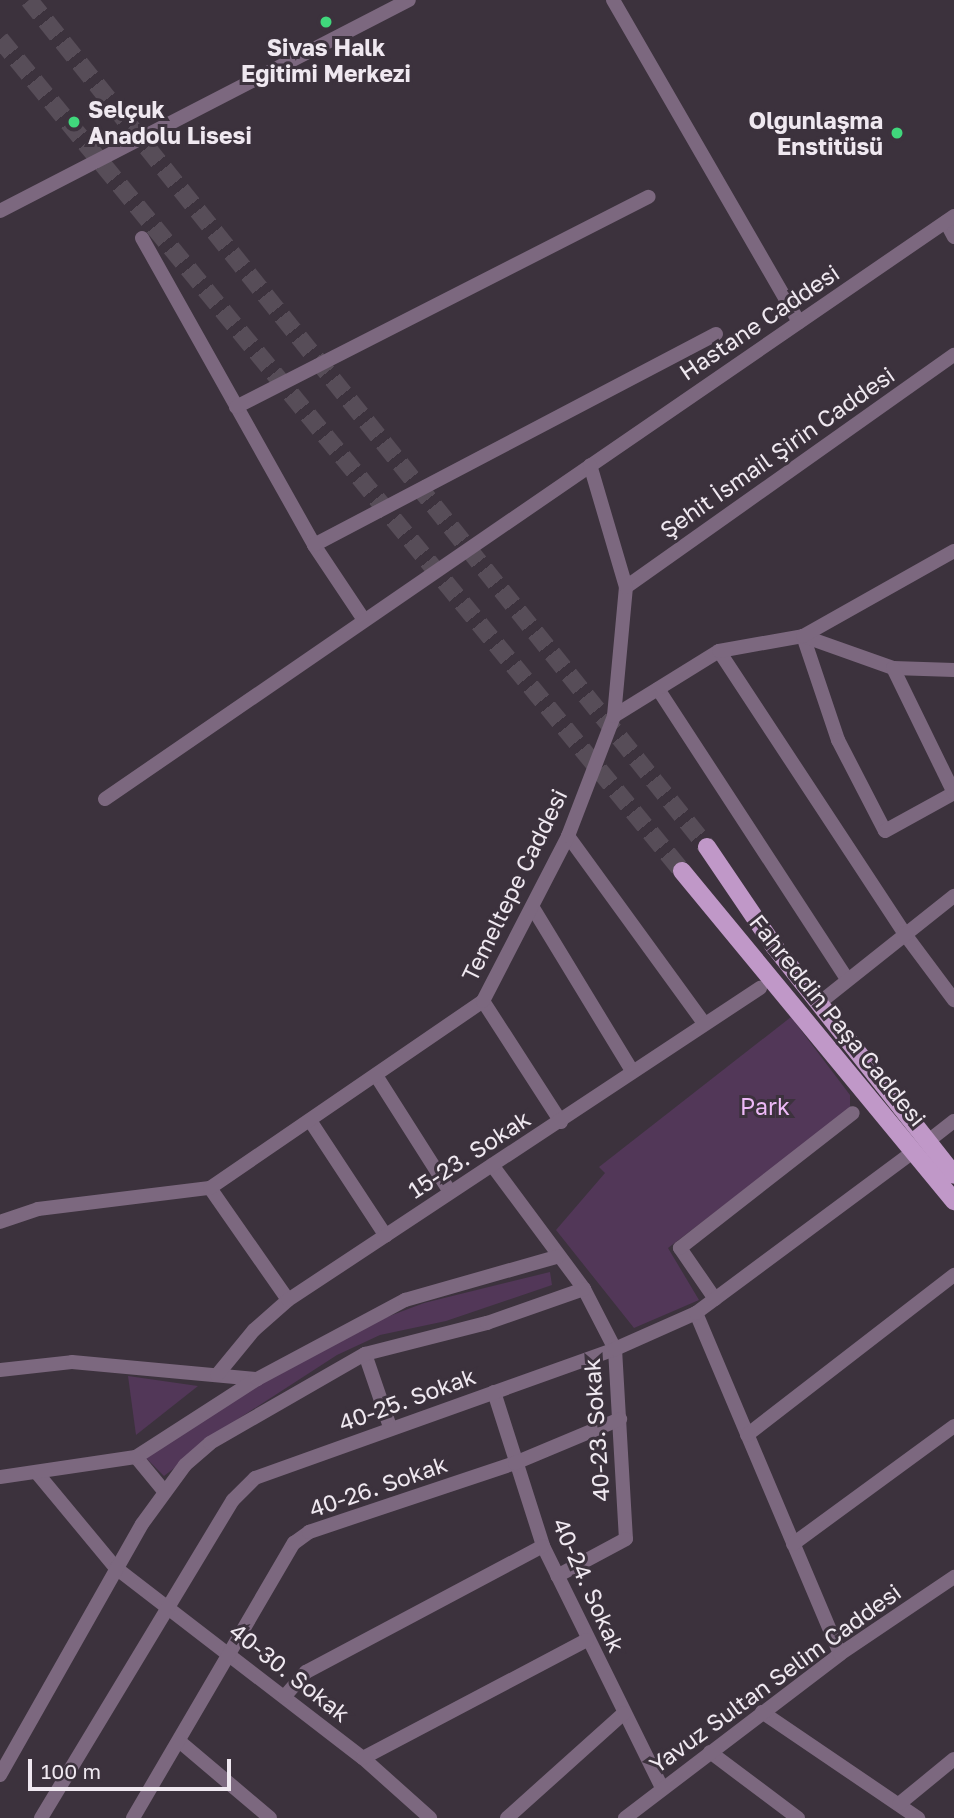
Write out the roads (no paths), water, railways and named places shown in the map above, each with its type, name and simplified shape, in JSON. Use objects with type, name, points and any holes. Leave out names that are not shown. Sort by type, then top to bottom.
[{"type":"main road","name":"Fahreddin Paşa Caddesi","points":[[707,847],[920,1146],[954,1201]]},
{"type":"main road","name":"Fahreddin Paşa Caddesi","points":[[682,871],[920,1146],[954,1175]]},
{"type":"street","points":[[0,211],[409,0]]},
{"type":"street","points":[[613,0],[799,323]]},
{"type":"street","points":[[236,407],[649,197]]},
{"type":"street","points":[[950,219],[954,237]]},
{"type":"street","name":"Hastane Caddesi","points":[[105,799],[950,219]]},
{"type":"street","points":[[142,238],[314,545],[364,620]]},
{"type":"street","points":[[314,545],[716,334]]},
{"type":"street","name":"Şehit İsmail Şirin Caddesi","points":[[626,587],[954,355]]},
{"type":"street","name":"Temeltepe Caddesi","points":[[0,1222],[38,1209],[210,1188],[312,1122],[483,1001],[568,836],[614,716],[626,587],[590,466]]},
{"type":"street","points":[[614,716],[719,652],[803,636],[954,551]]},
{"type":"street","points":[[803,636],[893,668],[954,670]]},
{"type":"street","points":[[803,636],[838,740],[885,831],[954,793],[893,668]]},
{"type":"street","points":[[719,652],[904,933],[954,1000]]},
{"type":"street","points":[[658,689],[847,979]]},
{"type":"street","points":[[568,836],[704,1023]]},
{"type":"street","points":[[818,1004],[904,933],[954,896]]},
{"type":"street","points":[[533,908],[632,1071]]},
{"type":"street","name":"15-23. Sokak","points":[[217,1374],[254,1330],[288,1300],[760,988]]},
{"type":"street","points":[[483,1001],[561,1122]]},
{"type":"street","points":[[377,1077],[450,1192]]},
{"type":"street","points":[[715,1299],[680,1248],[853,1113]]},
{"type":"street","name":"40-25. Sokak","points":[[41,1818],[233,1500],[255,1478],[390,1427],[615,1349],[696,1313],[954,1121]]},
{"type":"street","points":[[312,1122],[386,1236]]},
{"type":"street","name":"40-23. Sokak","points":[[492,1165],[584,1289],[615,1349],[626,1539],[557,1576]]},
{"type":"street","points":[[210,1188],[288,1300]]},
{"type":"street","points":[[0,1477],[136,1457],[257,1379],[405,1300],[559,1256]]},
{"type":"street","points":[[747,1435],[954,1275]]},
{"type":"street","points":[[0,1775],[116,1568],[164,1491],[210,1443],[365,1354],[487,1323],[584,1289]]},
{"type":"street","points":[[696,1313],[840,1654]]},
{"type":"street","points":[[365,1354],[390,1427]]},
{"type":"street","points":[[0,1370],[72,1362],[257,1379]]},
{"type":"street","name":"40-24. Sokak","points":[[494,1392],[543,1546],[662,1788]]},
{"type":"street","name":"40-26. Sokak","points":[[133,1818],[230,1655],[278,1564],[294,1543],[309,1532],[515,1463],[620,1419]]},
{"type":"street","points":[[793,1544],[954,1426]]},
{"type":"street","points":[[136,1457],[164,1491]]},
{"type":"street","name":"40-30. Sokak","points":[[37,1473],[116,1568],[171,1606],[363,1758],[430,1818]]},
{"type":"street","points":[[285,1696],[306,1672],[543,1546]]},
{"type":"street","name":"Yavuz Sultan Selim Caddesi","points":[[625,1818],[840,1654],[954,1577]]},
{"type":"street","points":[[363,1758],[587,1640]]},
{"type":"street","points":[[762,1712],[918,1818]]},
{"type":"street","points":[[507,1818],[624,1713]]},
{"type":"street","points":[[179,1741],[270,1818]]},
{"type":"street","points":[[710,1752],[798,1818]]},
{"type":"street","points":[[899,1804],[954,1759]]},
{"type":"tunnel","points":[[29,0],[707,847]]},
{"type":"tunnel","points":[[0,39],[682,871]]},
{"type":"place","name":"Sivas Halk Eğitimi Merkezi","points":[[326,22]]},
{"type":"place","name":"Selçuk Anadolu Lisesi","points":[[74,122]]},
{"type":"place","name":"Olgunlaşma Enstitüsü","points":[[897,133]]},
{"type":"park label","name":"Park","points":[[765,1106]]}]
